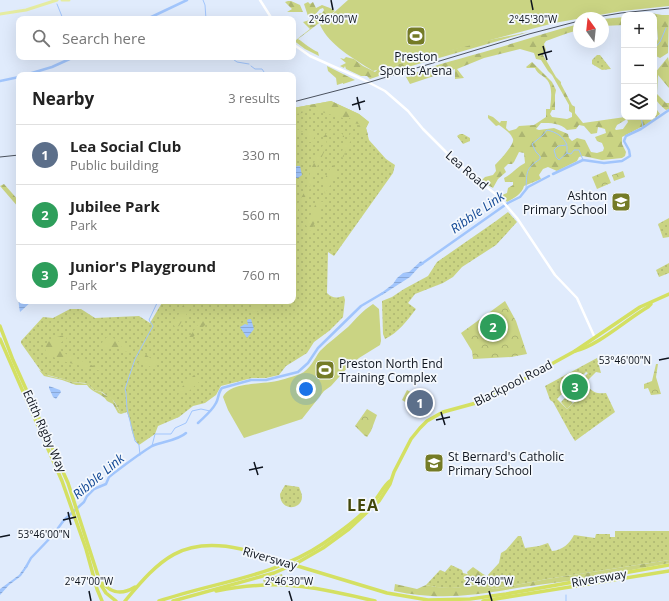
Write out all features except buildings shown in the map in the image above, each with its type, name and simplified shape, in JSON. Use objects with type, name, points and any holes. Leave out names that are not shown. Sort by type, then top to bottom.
[{"type":"highway","name":"Blackpool Road","points":[[173,601],[265,576],[302,560],[342,535],[379,501],[388,487],[411,438],[427,421],[444,412],[487,399],[575,351],[579,347],[595,340],[640,307],[669,294]]},
{"type":"highway","name":"Edith Rigby Way","points":[[0,326],[13,360],[56,454],[74,500],[92,572],[101,600]]},
{"type":"highway","name":"Edith Rigby Way","points":[[0,339],[14,374],[65,487],[103,590],[116,601]]},
{"type":"highway","name":"Blackpool Road","points":[[159,601],[189,591],[278,568],[297,559],[324,543],[360,516],[377,499],[387,483],[390,481]]},
{"type":"highway","name":"Riversway","points":[[125,601],[157,565],[169,556],[192,547],[208,545],[219,545],[241,549],[387,593],[428,600],[470,599],[506,594],[655,568],[661,569],[669,566]]},
{"type":"highway","name":"Riversway","points":[[483,601],[669,571]]},
{"type":"highway","points":[[98,577],[107,588],[118,593],[130,590],[140,584]]},
{"type":"highway","name":"Riversway","points":[[210,590],[215,591],[235,587],[296,586],[375,601]]},
{"type":"main road","points":[[0,14],[18,12],[57,0]]},
{"type":"main road","points":[[62,0],[69,0]]},
{"type":"street","points":[[260,0],[270,16]]},
{"type":"street","name":"Lea Road","points":[[296,46],[310,56],[364,80],[385,92],[408,111],[423,129],[451,157],[504,202],[555,276],[577,298],[595,340]]},
{"type":"green space","name":"Preston Sports Arena","points":[[348,0],[669,0],[669,6],[609,13],[609,12],[573,12],[573,20],[554,23],[373,71],[336,45],[324,32],[320,25]]},
{"type":"green space","points":[[288,1],[300,5],[303,12],[287,12],[292,9],[285,2]]},
{"type":"green space","points":[[308,2],[310,4],[313,2],[316,8],[322,5],[335,11],[298,39],[318,52],[319,56],[296,42],[296,40],[310,29],[303,22],[313,19],[324,10],[323,8],[320,9],[314,16],[308,16],[304,4]]},
{"type":"green space","points":[[657,14],[669,15],[668,53],[660,58],[657,56]]},
{"type":"green space","points":[[621,17],[621,25],[609,26],[609,18]]},
{"type":"green space","points":[[573,26],[573,32],[546,41],[544,44],[546,50],[543,55],[556,77],[561,82],[572,105],[575,107],[575,113],[583,123],[621,118],[621,120],[625,120],[617,125],[616,130],[623,129],[628,122],[627,120],[652,120],[622,137],[622,144],[626,152],[625,156],[622,158],[602,160],[583,156],[579,157],[577,161],[557,171],[548,167],[543,169],[539,175],[541,179],[524,186],[520,194],[507,202],[502,195],[507,193],[508,188],[513,185],[513,182],[505,182],[504,178],[525,163],[524,153],[519,152],[514,162],[512,164],[508,164],[504,168],[506,172],[498,179],[493,188],[481,181],[485,177],[493,175],[496,171],[495,165],[512,145],[513,141],[509,133],[499,125],[496,126],[488,118],[488,115],[500,123],[501,121],[507,121],[506,128],[509,131],[516,129],[519,126],[534,125],[546,117],[546,109],[550,109],[551,88],[547,80],[535,68],[526,67],[532,62],[552,82],[556,90],[555,110],[552,110],[550,114],[552,117],[567,119],[572,117],[572,113],[569,111],[569,105],[552,75],[541,60],[536,59],[534,53],[520,49],[484,58],[457,69],[464,78],[455,79],[455,69],[410,84],[406,77],[417,72]],"holes":[[[541,123],[552,123],[567,130],[576,129],[579,125],[584,126],[591,134],[597,133],[598,127],[605,129],[606,133],[595,137],[597,141],[602,143],[604,148],[603,151],[597,153],[591,152],[585,140],[577,138],[572,141],[568,134],[554,128],[536,129]]]},
{"type":"green space","points":[[529,32],[370,79],[367,76],[361,76],[346,69],[345,66],[344,68],[340,66],[346,63],[340,58],[344,59],[346,57],[354,59],[363,66],[375,72],[380,67],[387,67],[484,41]]},
{"type":"green space","points":[[597,55],[600,55],[611,69],[602,70],[592,64],[592,60]]},
{"type":"green space","points":[[668,57],[669,88],[658,75],[657,94],[657,84],[657,70]]},
{"type":"green space","points":[[327,66],[355,80],[337,85],[336,78],[328,71]]},
{"type":"green space","points":[[657,94],[666,103],[669,103],[669,109],[666,110],[657,101]]},
{"type":"green space","points":[[331,101],[359,114],[369,122],[366,128],[369,140],[386,159],[395,165],[393,173],[334,256],[328,252],[327,293],[335,298],[344,296],[343,317],[329,331],[314,342],[307,353],[286,366],[279,375],[266,378],[252,378],[221,386],[216,395],[205,403],[193,406],[179,417],[158,426],[155,434],[139,445],[134,438],[130,420],[130,412],[120,412],[114,401],[102,392],[94,390],[85,383],[72,382],[43,374],[21,341],[43,317],[53,318],[70,309],[81,309],[95,318],[139,316],[150,323],[161,304],[296,304],[296,107]]},
{"type":"green space","points":[[331,101],[359,114],[369,122],[366,128],[368,135],[360,133],[359,124],[352,123],[350,118],[343,118],[307,108],[302,113],[296,114],[296,107]]},
{"type":"green space","points":[[296,129],[313,131],[316,134],[312,142],[309,142],[309,134],[298,132],[296,135]]},
{"type":"green space","points":[[330,130],[341,133],[344,138],[340,139],[338,135],[334,133],[326,138],[327,146],[315,171],[308,195],[296,215],[296,207],[306,189],[311,169],[323,145],[323,137]]},
{"type":"green space","points":[[351,132],[357,132],[348,145],[343,158],[341,155],[344,145]]},
{"type":"green space","points":[[460,134],[470,138],[470,141],[463,144],[457,136]]},
{"type":"green space","points":[[332,165],[335,168],[336,175],[325,194],[323,182]]},
{"type":"green space","points":[[606,171],[611,183],[597,189],[592,177]]},
{"type":"green space","points":[[623,171],[625,177],[614,181],[612,175]]},
{"type":"green space","points":[[4,184],[16,198],[16,205],[0,186]]},
{"type":"green space","points":[[317,201],[324,202],[310,232],[306,225]]},
{"type":"green space","points":[[508,212],[517,222],[496,245],[462,267],[453,277],[443,283],[415,294],[408,303],[416,309],[398,330],[385,339],[383,334],[382,301],[392,297],[428,276],[437,262]]},
{"type":"green space","points":[[669,218],[669,237],[663,238],[658,224]]},
{"type":"green space","points":[[669,263],[669,273],[659,277],[656,270]]},
{"type":"green space","points":[[505,301],[516,321],[527,354],[511,357],[473,359],[472,351],[461,333]]},
{"type":"green space","points":[[184,304],[193,304],[179,326],[176,327],[174,326]]},
{"type":"green space","points":[[258,304],[265,304],[255,314],[250,312]]},
{"type":"green space","name":"Preston North End Training Complex","points":[[373,304],[379,309],[380,345],[348,367],[331,386],[324,391],[302,419],[244,438],[228,410],[223,397],[226,392],[244,385],[278,381],[300,374],[309,367],[320,351]]},
{"type":"green space","points":[[202,319],[207,319],[207,323],[189,341],[188,339]]},
{"type":"green space","points":[[65,335],[67,338],[59,344],[59,350],[98,368],[101,371],[62,361],[47,354],[45,346],[47,343],[53,338]]},
{"type":"green space","points":[[108,336],[129,349],[126,352],[120,346],[116,349],[112,347],[104,347],[102,342]]},
{"type":"green space","points":[[142,354],[156,360],[156,366],[152,368],[145,363],[141,365],[138,364]]},
{"type":"green space","points":[[597,358],[601,373],[596,372],[586,382],[583,378],[588,373],[586,372],[581,377],[580,375],[557,399],[567,409],[589,388],[597,393],[606,393],[615,412],[575,441],[553,402],[550,400],[545,386]]},
{"type":"green space","points":[[656,364],[658,364],[656,377],[661,394],[651,395],[648,388],[644,389],[644,384],[652,381]]},
{"type":"green space","points":[[39,370],[49,376],[72,382],[88,384],[94,390],[111,397],[120,412],[127,410],[130,411],[130,421],[127,412],[121,414],[118,413],[113,404],[89,388],[87,385],[76,385],[44,376]]},
{"type":"green space","points":[[194,375],[196,375],[199,382],[189,391],[178,395],[182,387]]},
{"type":"green space","points":[[578,377],[584,385],[572,397],[565,390]]},
{"type":"green space","points":[[407,390],[418,396],[412,406],[402,400]]},
{"type":"green space","points":[[566,397],[573,403],[567,409],[561,402]]},
{"type":"green space","points":[[367,409],[377,415],[367,437],[355,426]]},
{"type":"green space","points":[[285,485],[299,487],[302,497],[299,505],[291,507],[283,504],[280,494]]},
{"type":"green space","points":[[615,531],[669,531],[669,560],[547,579],[495,589],[483,586],[487,576],[499,563],[501,553],[506,550],[518,536],[521,536],[525,548],[548,543],[552,551],[565,546],[574,535],[595,538],[596,534],[610,534],[610,537],[615,537]]},
{"type":"green space","points":[[669,560],[669,563],[583,579],[459,596],[428,596],[394,591],[395,584],[417,589],[426,585],[454,588],[477,585],[477,577],[468,575],[467,572],[473,567],[487,576],[483,586],[495,589],[547,579]]},
{"type":"green space","points":[[451,565],[462,570],[463,573],[478,577],[477,584],[452,588],[426,585],[440,570],[445,572]]},
{"type":"green space","points":[[282,574],[285,583],[264,583],[263,580]]},
{"type":"water","points":[[296,166],[300,166],[302,175],[298,178],[296,178]]},
{"type":"water","points":[[421,261],[424,264],[419,267],[410,277],[382,295],[380,294],[393,284],[403,273],[409,272]]},
{"type":"water","points":[[19,304],[29,304],[20,312]]},
{"type":"water","points":[[251,319],[254,329],[247,338],[240,327],[245,324],[248,325],[247,320]]},
{"type":"water","points":[[49,386],[60,390],[61,392],[56,399],[53,397]]},
{"type":"water","points":[[26,565],[28,566],[21,576],[9,585],[0,595],[0,589],[19,575]]},
{"type":"waterway","points":[[153,16],[187,0]]},
{"type":"waterway","points":[[203,0],[206,16]]},
{"type":"waterway","points":[[57,4],[62,16]]},
{"type":"waterway","points":[[655,48],[660,42],[666,28]]},
{"type":"waterway","points":[[35,72],[67,60]]},
{"type":"waterway","points":[[234,60],[237,62],[249,64]]},
{"type":"waterway","points":[[251,66],[255,69],[262,69],[264,72]]},
{"type":"waterway","points":[[0,81],[16,78]]},
{"type":"waterway","name":"Ribble Link","points":[[553,174],[583,160],[604,163],[622,161],[630,156],[629,150],[624,141],[626,136],[641,129],[669,110]]},
{"type":"waterway","points":[[642,120],[643,127]]},
{"type":"waterway","points":[[526,189],[526,179],[529,168],[540,159],[540,156],[532,144],[547,130],[559,135],[567,145],[558,146],[554,150],[556,157],[559,160],[567,153]]},
{"type":"waterway","points":[[567,146],[567,153],[571,154],[574,150],[579,150],[583,160]]},
{"type":"waterway","name":"Ribble Link","points":[[420,265],[508,203],[520,197],[528,187],[549,176]]},
{"type":"waterway","name":"Ribble Link","points":[[198,423],[214,406],[222,388],[251,380],[266,380],[298,372],[308,363],[318,348],[361,306],[383,293]]},
{"type":"waterway","points":[[140,455],[139,445],[135,441],[127,409],[125,389],[135,359],[153,326],[149,320],[157,304]]},
{"type":"waterway","points":[[152,446],[155,434],[171,434],[175,428],[186,423],[192,411],[201,409],[210,411]]},
{"type":"waterway","name":"Ribble Link","points":[[26,567],[31,558],[53,535],[64,520],[84,502],[87,496],[94,489],[106,484],[109,477],[152,446],[178,438],[186,433]]},
{"type":"waterway","points":[[566,595],[566,601]]},
{"type":"railway","points":[[609,15],[669,8]]},
{"type":"railway","points":[[296,101],[370,82],[529,34],[573,23]]},
{"type":"railway","points":[[0,157],[16,155]]},
{"type":"place","name":"Preston Sports Arena","points":[[416,36]]},
{"type":"place","name":"Ashton Primary School","points":[[621,202]]},
{"type":"place","name":"Jubilee Park","points":[[493,327]]},
{"type":"place","name":"Preston North End Training Complex","points":[[325,370]]},
{"type":"place","name":"Junior's Playground","points":[[575,387]]},
{"type":"place","name":"Lea Social Club","points":[[420,403]]},
{"type":"place","name":"St Bernard's Catholic Primary School","points":[[434,463]]},
{"type":"district","name":"LEA","points":[[363,505]]}]
